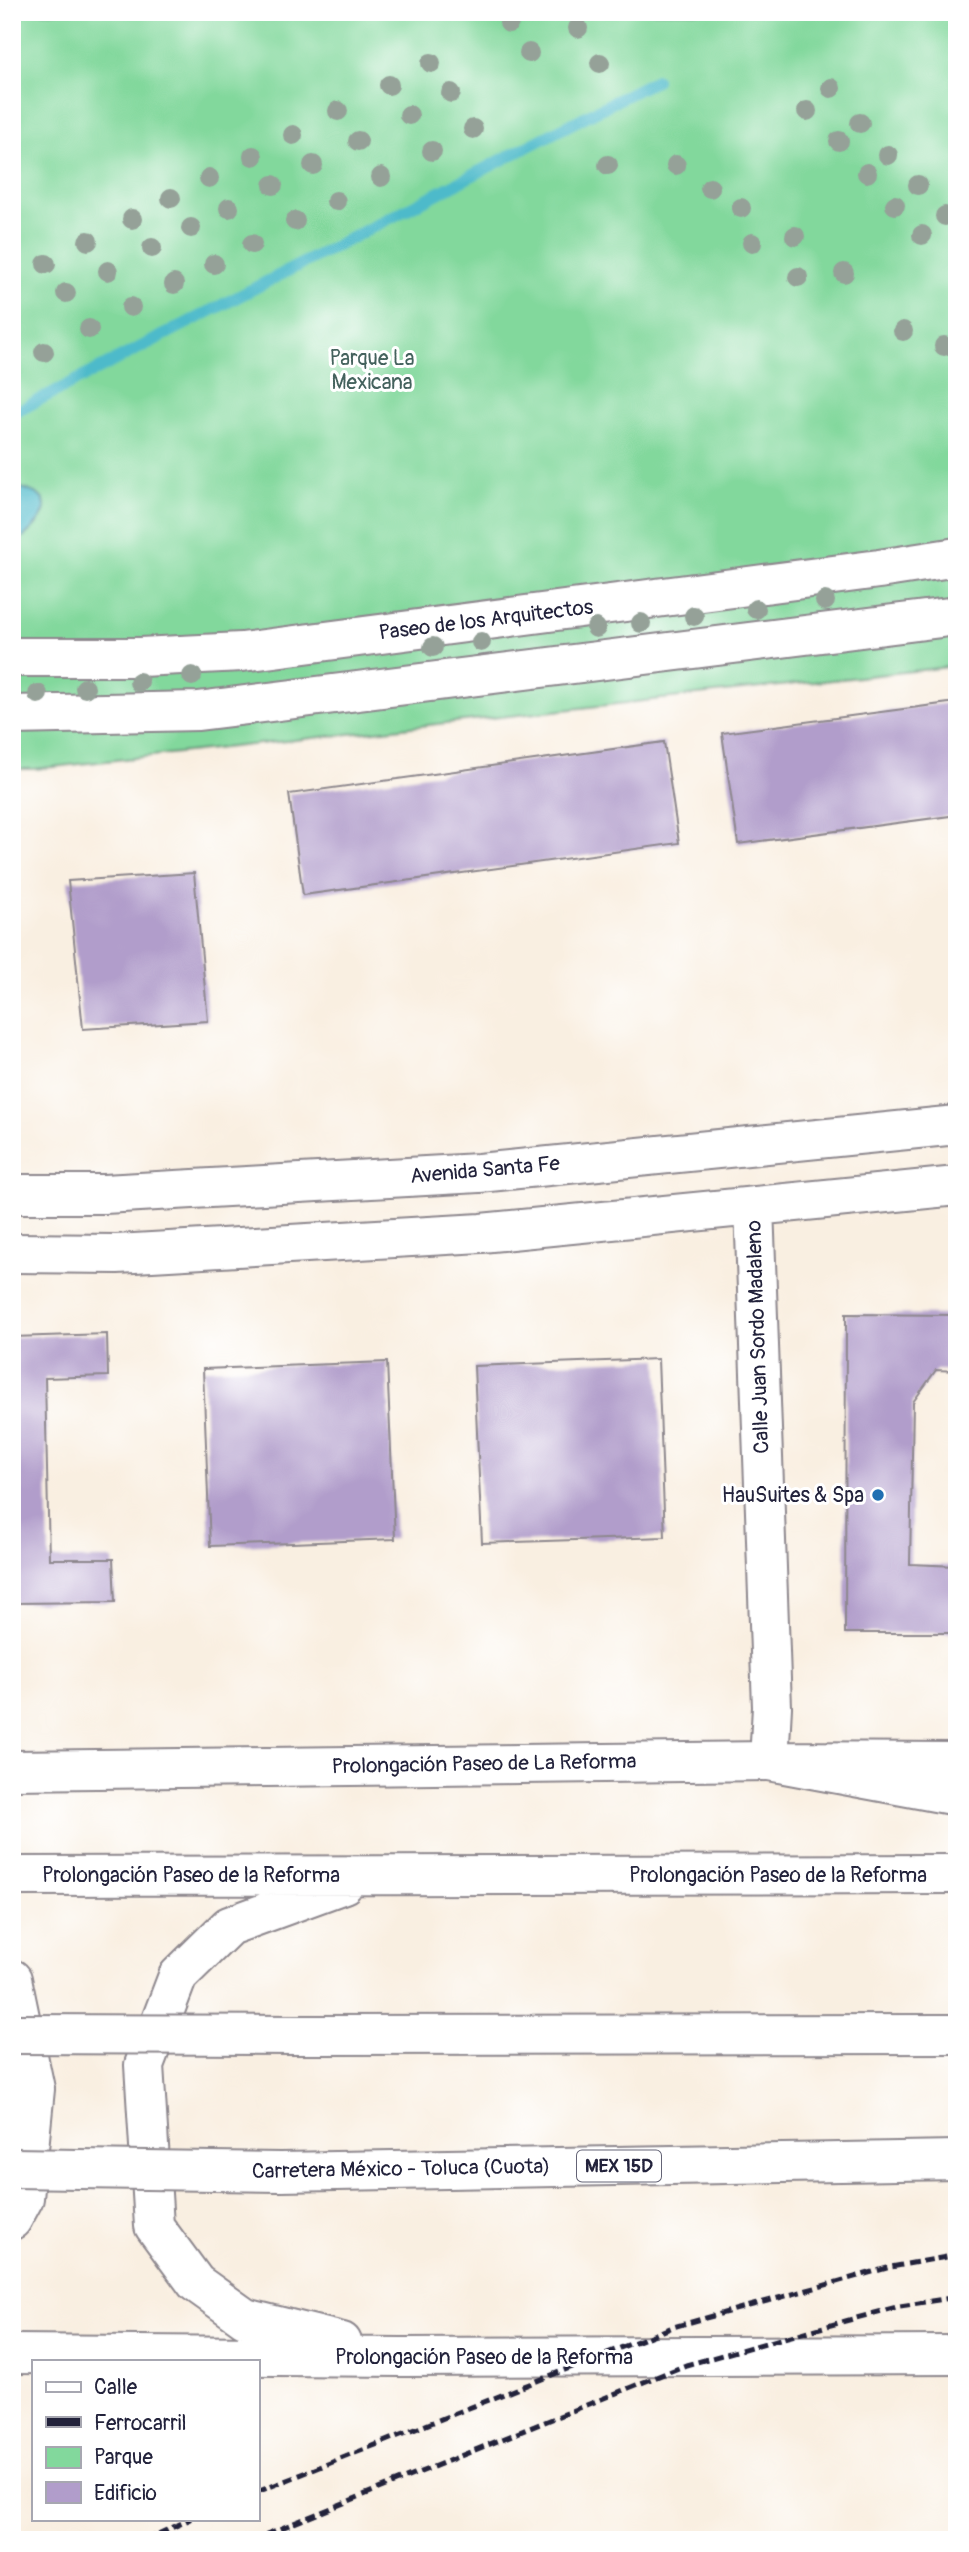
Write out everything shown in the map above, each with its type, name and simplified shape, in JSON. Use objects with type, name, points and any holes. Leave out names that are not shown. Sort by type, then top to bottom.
[{"type":"main road","name":"Paseo de los Arquitectos","points":[[12,657],[140,657],[242,652],[957,557]]},
{"type":"main road","points":[[879,569],[885,625]]},
{"type":"main road","points":[[12,715],[198,711],[957,616]]},
{"type":"main road","name":"Avenida Santa Fe","points":[[12,1194],[104,1194],[479,1173],[957,1125]]},
{"type":"main road","points":[[12,1253],[117,1254],[467,1234],[957,1186]]},
{"type":"main road","name":"Calle Juan Sordo Madaleno","points":[[754,1206],[772,1707],[769,1761]]},
{"type":"main road","points":[[769,1761],[957,1796]]},
{"type":"main road","name":"Prolongación Paseo de La Reforma","points":[[12,1770],[769,1761],[957,1762]]},
{"type":"main road","name":"Prolongación Paseo de la Reforma","points":[[12,1876],[957,1874]]},
{"type":"main road","points":[[368,1875],[229,1926],[178,1976],[144,2064],[154,2226],[196,2283],[245,2318],[402,2357]]},
{"type":"main road","points":[[12,1979],[35,2089],[24,2198],[12,2220]]},
{"type":"main road","points":[[12,2034],[957,2034]]},
{"type":"main road","name":"Carretera México - Toluca (Cuota)","points":[[12,2168],[280,2172],[957,2160]]},
{"type":"main road","name":"Prolongación Paseo de la Reforma","points":[[12,2354],[402,2357],[957,2355]]},
{"type":"green space","name":"Parque La Mexicana","points":[[12,12],[957,12],[957,666],[35,769],[12,769]]},
{"type":"water","points":[[12,486],[40,496],[45,503],[40,520],[12,546]]},
{"type":"building","points":[[957,702],[957,815],[738,844],[722,733]]},
{"type":"building","points":[[664,742],[679,843],[303,895],[289,794]]},
{"type":"building","points":[[194,873],[208,1021],[83,1029],[68,881]]},
{"type":"building","name":"HauSuites & Spa","points":[[846,1314],[957,1315],[957,1371],[936,1370],[913,1402],[910,1564],[957,1566],[957,1633],[845,1633]]},
{"type":"building","points":[[107,1334],[108,1376],[45,1378],[49,1559],[113,1559],[115,1602],[12,1603],[12,1337]]},
{"type":"building","points":[[658,1359],[665,1537],[482,1543],[474,1366]]},
{"type":"building","points":[[387,1362],[395,1539],[210,1546],[203,1369]]},
{"type":"waterway","points":[[12,414],[656,80]]},
{"type":"railway","points":[[259,2491],[673,2327],[891,2267],[957,2255]]},
{"type":"railway","points":[[252,2540],[686,2365],[900,2306],[957,2297]]},
{"type":"railway","points":[[145,2540],[189,2520]]},
{"type":"place","name":"HauSuites & Spa","points":[[878,1495]]}]
